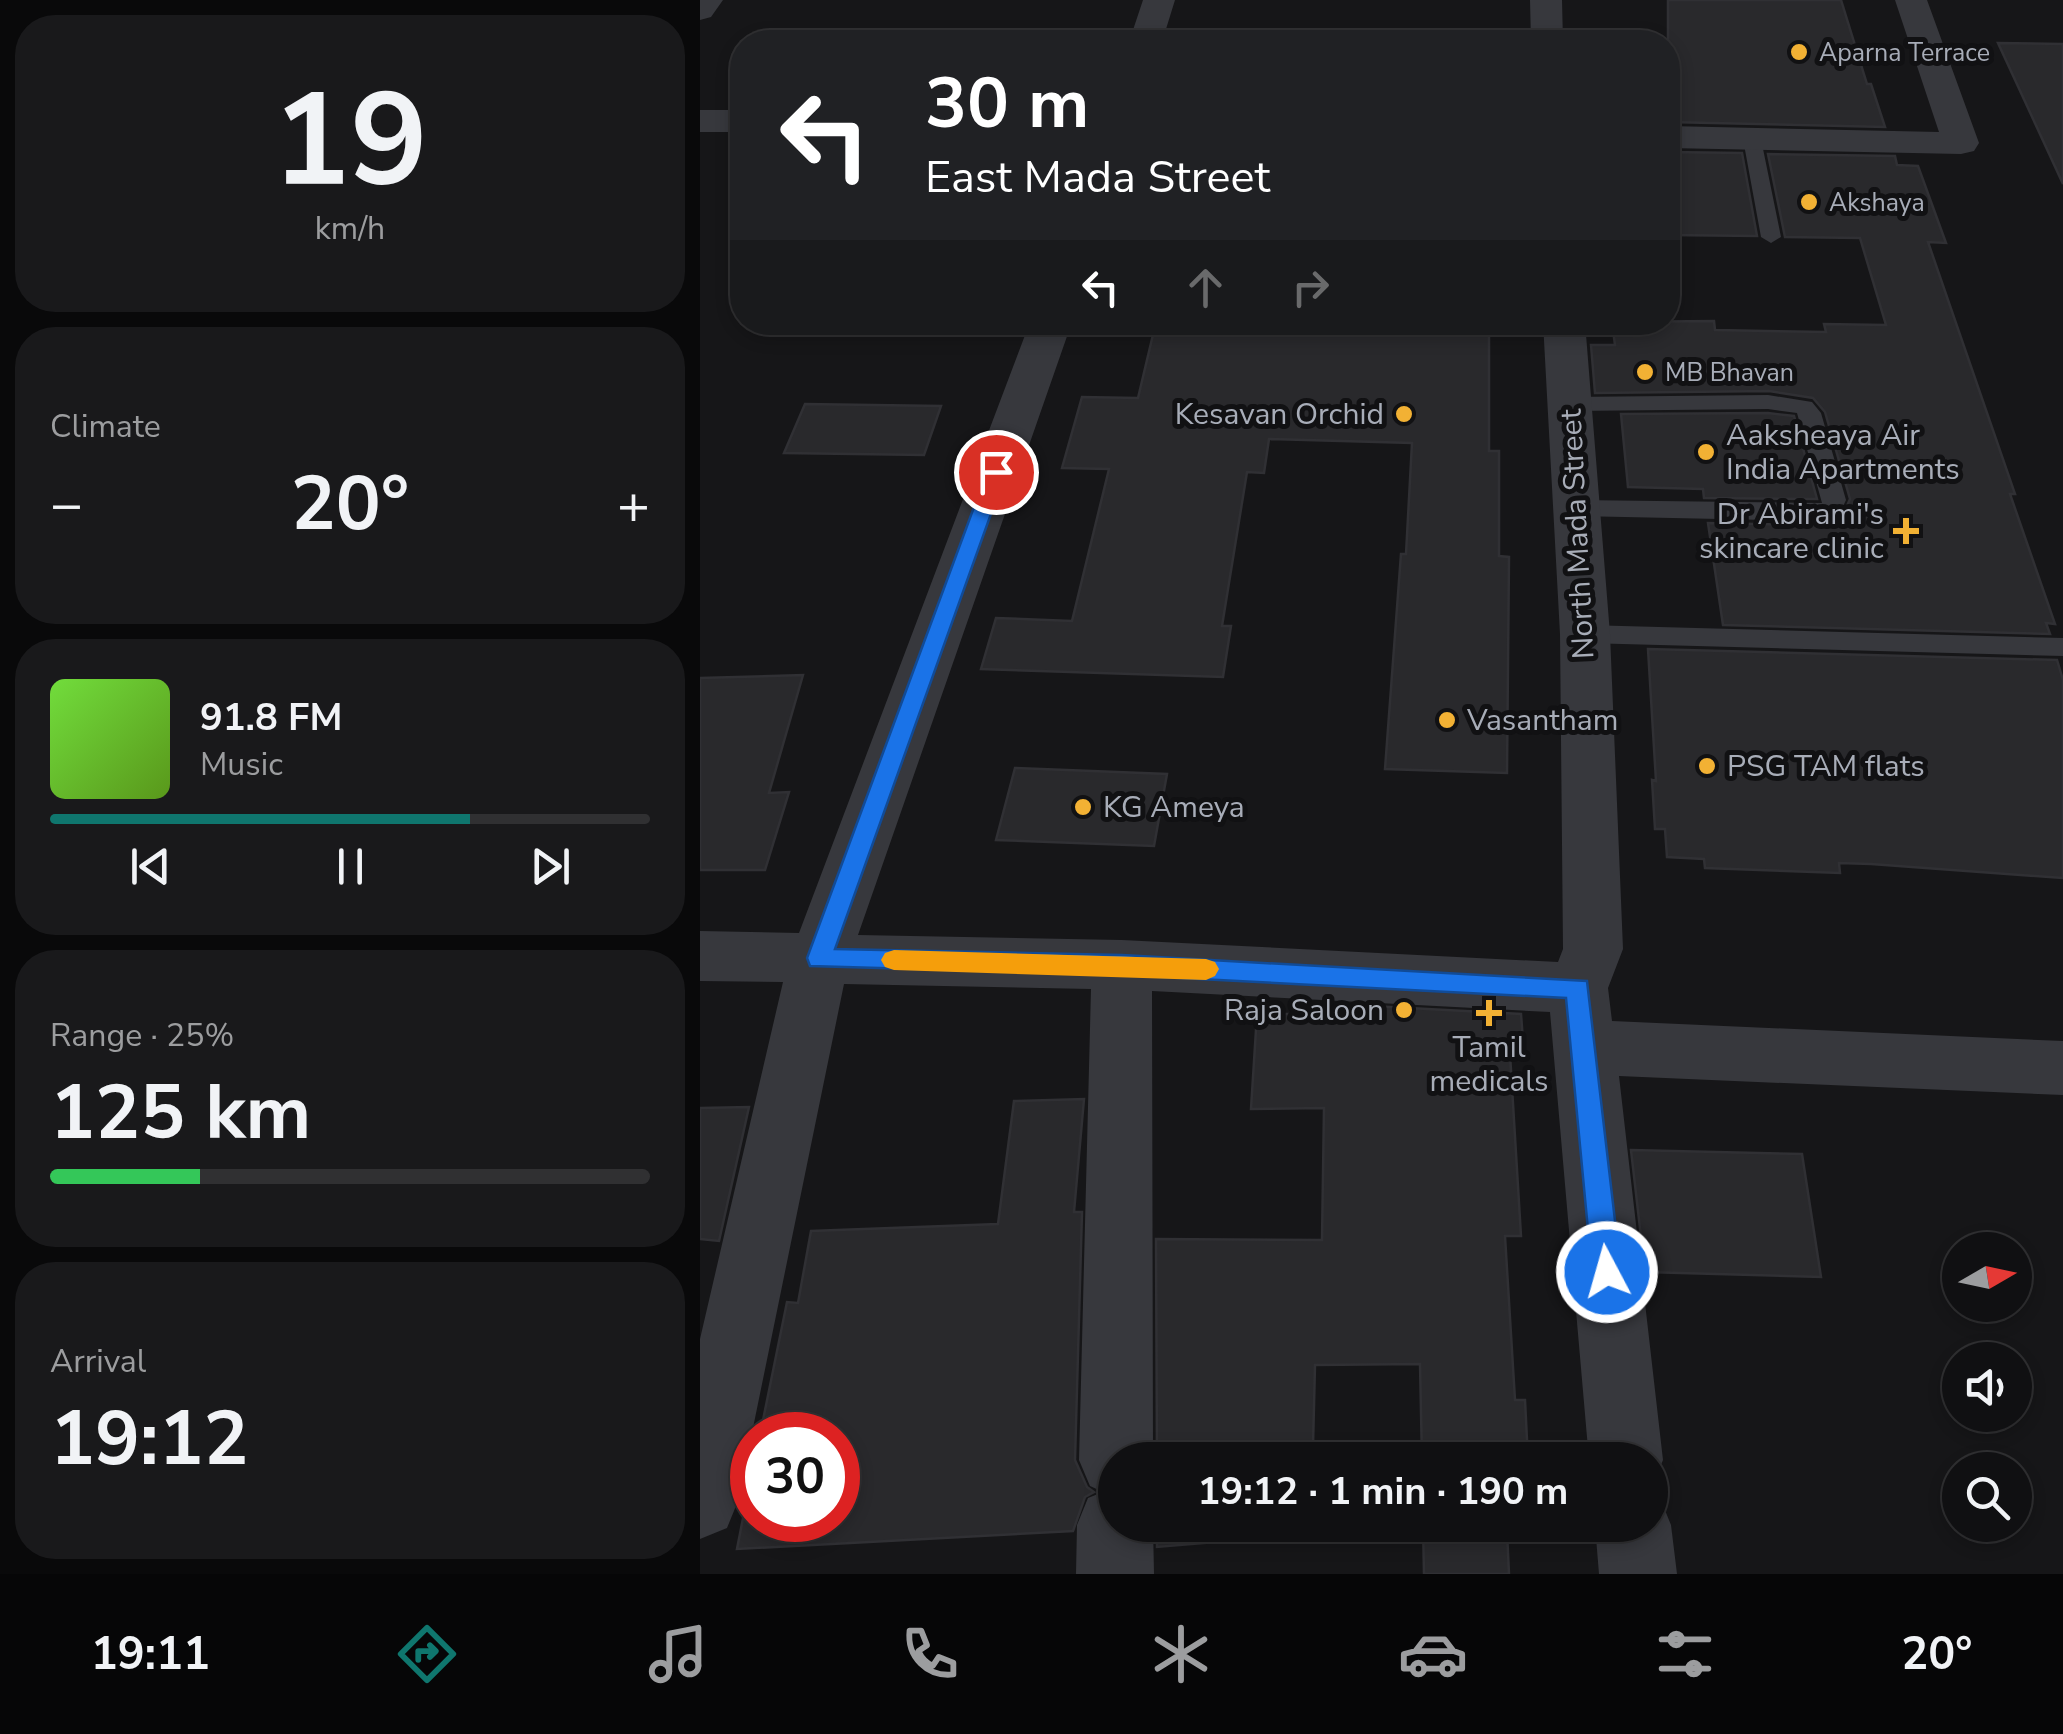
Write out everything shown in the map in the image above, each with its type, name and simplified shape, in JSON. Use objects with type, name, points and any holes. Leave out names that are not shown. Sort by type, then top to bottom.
[{"type":"street","points":[[700,10],[707,0]]},
{"type":"street","points":[[1150,30],[1159,0]]},
{"type":"street","points":[[1546,0],[1547,30]]},
{"type":"street","points":[[1680,138],[1961,142],[1911,0]]},
{"type":"street","points":[[700,120],[730,121]]},
{"type":"street","points":[[700,1500],[819,958],[1046,335]]},
{"type":"street","name":"North Mada Street","points":[[1565,335],[1584,634],[1593,950],[1581,1017],[1624,1442]]},
{"type":"street","points":[[700,956],[1122,965],[2063,1068]]},
{"type":"street","points":[[1116,1442],[1122,965]]},
{"type":"street","points":[[1114,1574],[1115,1542]]},
{"type":"street","points":[[1635,1542],[1638,1574]]},
{"type":"lane","points":[[1752,139],[1771,237]]},
{"type":"lane","points":[[1570,404],[1768,402],[1804,406],[1810,413],[1834,500],[1832,508],[1811,514],[1576,508]]},
{"type":"lane","points":[[1584,634],[2063,647]]},
{"type":"building","points":[[1668,0],[1841,0],[1885,127],[1680,122],[1680,30],[1668,30]]},
{"type":"building","points":[[1998,43],[2063,44],[2063,184]]},
{"type":"building","points":[[1680,152],[1742,153],[1757,236],[1680,235]]},
{"type":"building","points":[[1768,154],[1895,156],[1897,165],[1918,166],[1946,243],[1928,242],[2015,494],[2010,494],[2055,624],[2046,623],[2050,634],[1723,625],[1708,523],[1811,525],[1843,515],[1850,499],[1825,412],[1813,398],[1769,391],[1595,393],[1591,345],[1615,345],[1614,335],[1680,335],[1680,321],[1714,321],[1715,330],[1826,332],[1824,324],[1886,325],[1860,238],[1785,237]]},
{"type":"building","points":[[1153,335],[1489,335],[1489,451],[1499,451],[1499,556],[1509,557],[1507,773],[1385,769],[1401,554],[1406,554],[1412,443],[1269,439],[1264,473],[1247,472],[1222,626],[1231,626],[1223,677],[981,669],[996,618],[1072,621],[1109,469],[1062,468],[1082,397],[1138,398]]},
{"type":"building","points":[[805,404],[941,406],[924,455],[784,453]]},
{"type":"building","name":"Aaksheaya Air India Apartments","points":[[1621,414],[1794,416],[1817,499],[1704,498],[1703,489],[1628,487]]},
{"type":"building","points":[[1648,649],[2057,660],[2063,680],[2063,878],[1839,863],[1840,873],[1705,868],[1704,859],[1667,857],[1665,829],[1655,829]]},
{"type":"building","points":[[803,675],[769,793],[789,792],[765,870],[700,870],[700,678]]},
{"type":"building","name":"KG Ameya","points":[[1015,768],[1167,774],[1154,846],[996,840]]},
{"type":"building","points":[[1371,1006],[1521,1014],[1524,1054],[1510,1054],[1521,1236],[1505,1236],[1515,1400],[1525,1400],[1527,1442],[1422,1442],[1420,1364],[1315,1365],[1313,1442],[1157,1442],[1156,1239],[1322,1240],[1324,1108],[1251,1109],[1257,1014],[1371,1014]]},
{"type":"building","points":[[1084,1099],[1074,1212],[1082,1212],[1075,1460],[1087,1487],[1094,1492],[1085,1497],[1073,1531],[737,1549],[738,1542],[860,1542],[860,1412],[765,1412],[787,1302],[798,1303],[811,1231],[998,1224],[1014,1101]]},
{"type":"building","points":[[749,1107],[719,1241],[700,1239],[700,1108]]},
{"type":"building","points":[[1631,1150],[1802,1154],[1821,1277],[1645,1272]]},
{"type":"building","points":[[1157,1542],[1215,1542],[1157,1547]]},
{"type":"building","points":[[1423,1542],[1508,1542],[1509,1574],[1424,1574]]},
{"type":"slow traffic","points":[[894,960],[1206,969]]},
{"type":"place","name":"Aparna Terrace","points":[[1799,52]]},
{"type":"place","name":"Akshaya","points":[[1809,202]]},
{"type":"place","name":"MB Bhavan","points":[[1645,372]]},
{"type":"place","name":"Kesavan Orchid","points":[[1404,414]]},
{"type":"place","name":"Aaksheaya Air India Apartments","points":[[1706,452]]},
{"type":"place","name":"Dr Abirami's skincare clinic","points":[[1906,531]]},
{"type":"place","name":"Vasantham","points":[[1447,720]]},
{"type":"place","name":"PSG TAM flats","points":[[1707,766]]},
{"type":"place","name":"KG Ameya","points":[[1083,807]]},
{"type":"place","name":"Raja Saloon","points":[[1404,1010]]},
{"type":"place","name":"Tamil medicals","points":[[1489,1013]]},
{"type":"route","points":[[996,472],[819,958],[1122,965],[1578,988],[1607,1272]]}]
